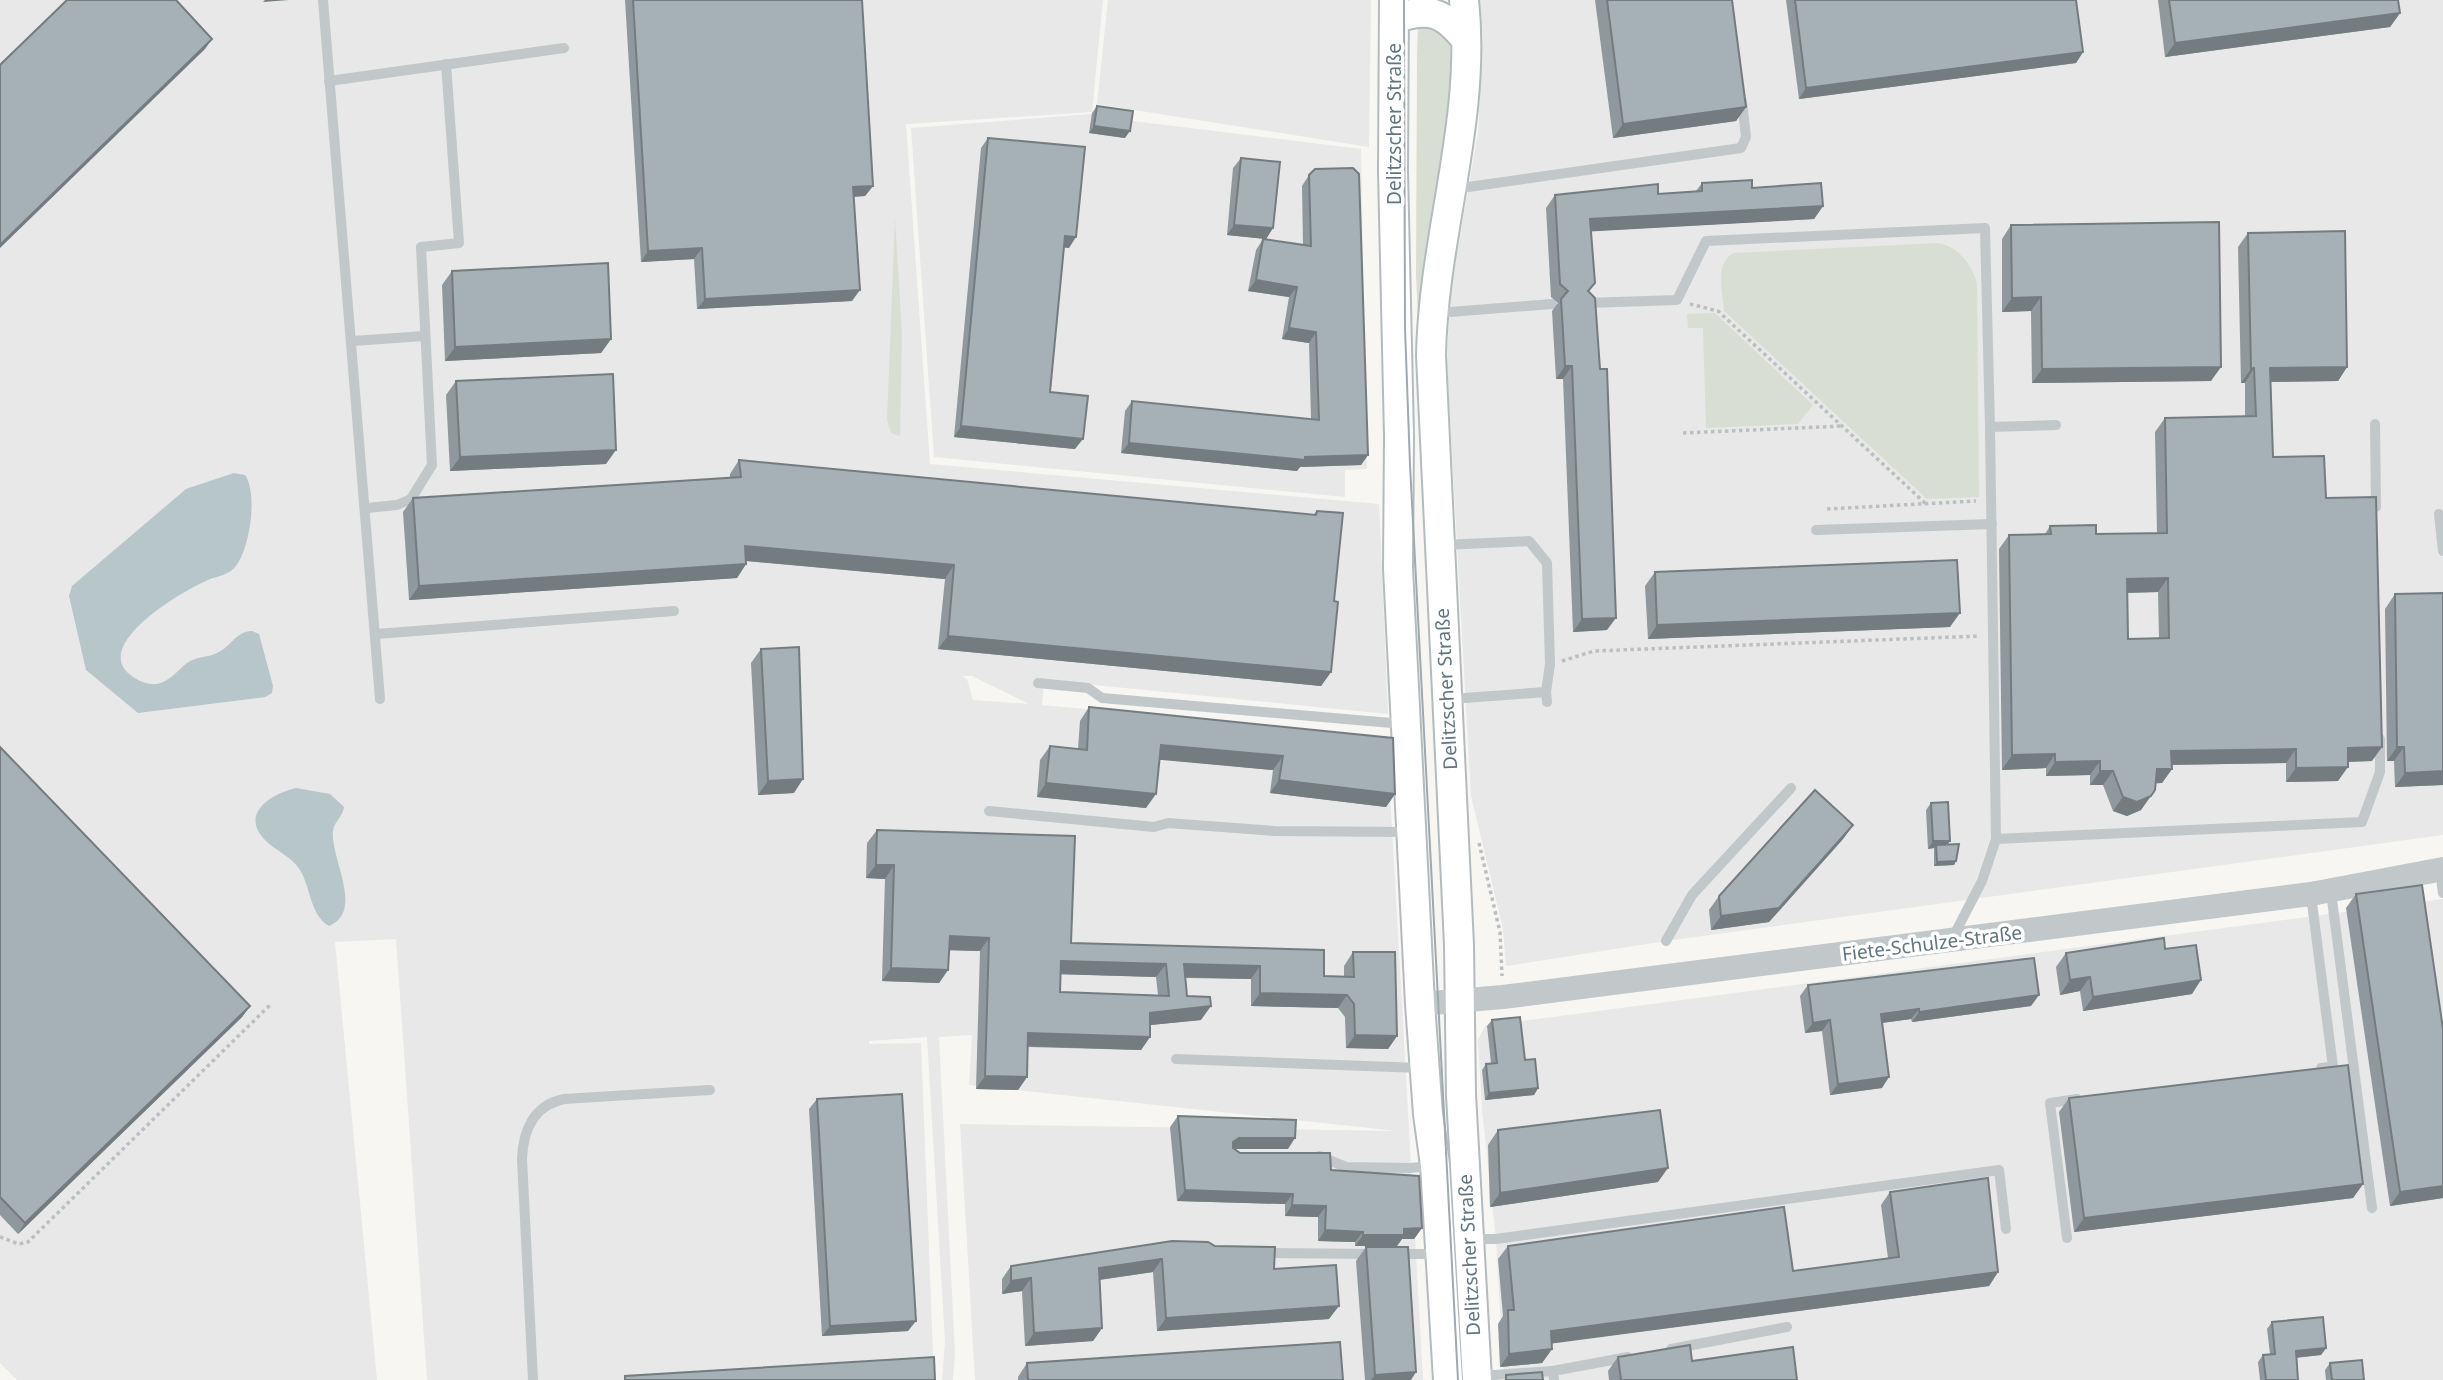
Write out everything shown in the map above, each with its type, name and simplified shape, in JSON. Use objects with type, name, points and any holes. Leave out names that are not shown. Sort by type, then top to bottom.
[{"type":"main road","name":"Delitzscher Straße","points":[[1464,0],[1466,40],[1462,127],[1453,189],[1437,261],[1432,313],[1468,1239],[1476,1378]]},
{"type":"main road","name":"Delitzscher Straße","points":[[1394,10],[1398,569],[1420,1004],[1435,1165],[1448,1380]]},
{"type":"main road","points":[[1394,10],[1412,14],[1438,14],[1449,20],[1466,40]]},
{"type":"street","name":"Fiete-Schulze-Straße","points":[[1420,1004],[1503,997],[2442,878]]},
{"type":"lane","points":[[323,0],[367,508],[380,699]]},
{"type":"lane","points":[[329,81],[564,48]]},
{"type":"lane","points":[[367,508],[397,505],[411,499],[432,465],[421,247],[459,243],[446,64]]},
{"type":"lane","points":[[1453,189],[1741,148],[1746,137],[1741,96]]},
{"type":"lane","points":[[1586,303],[1677,300],[1706,241],[1985,228],[1993,524],[1996,839],[1982,881],[1952,940]]},
{"type":"lane","points":[[1432,313],[1449,314],[1552,304]]},
{"type":"lane","points":[[353,341],[424,336]]},
{"type":"lane","points":[[2375,424],[2376,522]]},
{"type":"lane","points":[[1990,427],[2056,425]]},
{"type":"lane","points":[[2439,514],[2443,551]]},
{"type":"lane","points":[[1816,530],[1993,524]]},
{"type":"lane","points":[[1440,545],[1529,541],[1546,563],[1550,664],[1546,697],[1447,700]]},
{"type":"lane","points":[[376,634],[674,611]]},
{"type":"lane","points":[[1038,682],[1088,688],[1102,698],[1407,724]]},
{"type":"lane","points":[[1996,839],[2361,822],[2380,772],[2379,730]]},
{"type":"lane","points":[[1666,941],[1692,894],[1791,788]]},
{"type":"lane","points":[[989,811],[1154,827],[1168,823],[1274,831],[1412,832]]},
{"type":"lane","points":[[2306,1070],[2333,1067],[2320,893]]},
{"type":"lane","points":[[2320,893],[2372,1208]]},
{"type":"lane","points":[[1176,1059],[1425,1068]]},
{"type":"lane","points":[[533,1380],[522,1159],[523,1143],[537,1112],[548,1102],[564,1099],[710,1090]]},
{"type":"lane","points":[[2067,1238],[2050,1103],[2091,1098]]},
{"type":"lane","points":[[1311,1156],[1324,1156],[1346,1167],[1410,1168],[1435,1165]]},
{"type":"lane","points":[[1468,1239],[1509,1237],[1999,1170],[2006,1229]]},
{"type":"lane","points":[[1246,1253],[1441,1253]]},
{"type":"lane","points":[[1657,1351],[1787,1327]]},
{"type":"lane","points":[[1476,1378],[1554,1375],[1644,1354]]},
{"type":"path","points":[[1677,300],[1718,311],[1926,504]]},
{"type":"path","points":[[1684,433],[1843,426]]},
{"type":"path","points":[[1827,509],[1992,500]]},
{"type":"path","points":[[1550,664],[1594,651],[1994,635]]},
{"type":"path","points":[[1477,835],[1500,932],[1503,997]]},
{"type":"path","points":[[0,1237],[19,1244],[28,1242],[270,1005]]},
{"type":"shaded area","points":[[0,0],[1103,0],[1092,112],[906,124],[930,464],[1379,504],[1388,714],[1044,680],[1042,705],[1387,738],[1423,1380],[975,1380],[960,1124],[1397,1131],[969,1085],[972,1035],[939,1037],[955,1353],[953,1380],[942,1380],[945,1342],[927,1037],[869,1041],[869,1044],[921,1043],[934,1380],[427,1380],[396,939],[335,942],[377,1380],[17,1380],[0,1363]],"holes":[[[962,676],[972,676],[1029,704],[973,700],[967,679]]]},
{"type":"shaded area","points":[[1108,0],[1371,0],[1369,147],[1097,104]]},
{"type":"shaded area","points":[[1479,0],[2443,0],[2443,835],[1666,941],[1506,966],[1503,929],[1471,796],[1447,365],[1450,293],[1478,133],[1482,47]]},
{"type":"shaded area","points":[[1440,25],[1450,42],[1451,68],[1443,151],[1423,272],[1428,546],[1416,275],[1417,56],[1418,26]]},
{"type":"shaded area","points":[[1103,113],[1133,121],[1361,149],[1367,469],[1345,470],[1345,497],[934,457],[911,128]]},
{"type":"shaded area","points":[[895,218],[902,334],[900,436],[891,433],[887,420]]},
{"type":"shaded area","points":[[1938,243],[1952,248],[1964,258],[1977,284],[1979,497],[1927,499],[1724,311],[1722,271],[1728,257],[1734,253]]},
{"type":"shaded area","points":[[1715,313],[1813,405],[1798,424],[1706,428],[1703,328],[1688,328],[1687,314]]},
{"type":"shaded area","points":[[234,473],[245,475],[251,494],[251,520],[241,558],[233,569],[181,594],[147,619],[132,633],[123,647],[121,661],[134,678],[157,684],[187,663],[217,653],[238,636],[252,631],[259,634],[273,686],[272,693],[265,697],[138,713],[86,670],[69,596],[72,586],[186,489]]},
{"type":"shaded area","points":[[296,788],[330,794],[344,807],[335,824],[333,842],[343,883],[344,909],[339,919],[329,926],[314,908],[297,865],[267,842],[256,823],[261,807],[276,795]]},
{"type":"shaded area","points":[[2443,899],[2443,1380],[1504,1380],[1496,1239],[1482,1110],[1478,1040],[1485,1026]]},
{"type":"building","points":[[67,0],[176,0],[212,39],[0,245],[0,65]]},
{"type":"building","points":[[633,0],[862,0],[873,186],[853,187],[860,290],[705,299],[702,248],[648,251]]},
{"type":"building","points":[[1607,0],[1732,0],[1746,107],[1623,124]]},
{"type":"building","points":[[1795,0],[2076,0],[2083,52],[1806,88]]},
{"type":"building","points":[[2169,0],[2398,0],[2400,13],[2175,43]]},
{"type":"building","points":[[1097,106],[1133,111],[1130,131],[1094,126]]},
{"type":"building","points":[[988,138],[1085,147],[1076,237],[1065,236],[1050,392],[1088,396],[1083,439],[961,426]]},
{"type":"building","points":[[1241,158],[1280,162],[1273,228],[1234,225]]},
{"type":"building","points":[[1353,168],[1359,174],[1368,455],[1305,457],[1305,460],[1129,443],[1132,401],[1319,420],[1316,332],[1289,328],[1297,287],[1256,280],[1263,239],[1311,246],[1309,175],[1315,169]]},
{"type":"building","points":[[1752,180],[1752,188],[1821,183],[1823,206],[1590,219],[1595,283],[1588,291],[1595,298],[1600,369],[1607,369],[1616,618],[1582,619],[1572,366],[1565,366],[1561,299],[1568,291],[1560,284],[1555,195],[1658,184],[1658,194],[1702,191],[1702,183]]},
{"type":"building","points":[[2219,222],[2221,367],[2042,369],[2041,297],[2012,298],[2011,225]]},
{"type":"building","points":[[2345,231],[2347,367],[2270,368],[2273,457],[2324,456],[2326,498],[2376,497],[2382,747],[2348,748],[2348,767],[2296,768],[2296,749],[2171,751],[2172,769],[2157,769],[2155,790],[2151,796],[2137,802],[2123,797],[2113,771],[2100,771],[2100,761],[2055,762],[2055,754],[2012,755],[2009,535],[2051,534],[2050,526],[2096,525],[2096,534],[2167,533],[2165,418],[2256,416],[2254,368],[2251,369],[2248,233]],"holes":[[[2168,578],[2169,638],[2128,639],[2127,579]]]},
{"type":"building","points":[[608,263],[611,339],[455,347],[452,271]]},
{"type":"building","points":[[613,374],[616,450],[460,457],[456,381]]},
{"type":"building","points":[[739,460],[1316,515],[1317,511],[1343,513],[1334,601],[1338,602],[1331,672],[948,636],[954,565],[745,546],[746,564],[419,586],[413,498],[741,477]]},
{"type":"building","points":[[1957,560],[1960,613],[1657,625],[1655,572]]},
{"type":"building","points":[[2443,593],[2443,771],[2405,773],[2404,747],[2397,747],[2395,594]]},
{"type":"building","points":[[799,647],[803,779],[768,781],[761,649]]},
{"type":"building","points":[[1089,707],[1393,738],[1395,794],[1279,780],[1283,756],[1161,745],[1156,794],[1046,783],[1050,746],[1087,750]]},
{"type":"building","points":[[0,747],[250,1006],[25,1223],[0,1197]]},
{"type":"building","points":[[1815,790],[1853,825],[1779,908],[1721,916],[1719,896]]},
{"type":"building","points":[[1948,802],[1950,841],[1933,841],[1931,803]]},
{"type":"building","points":[[877,830],[1075,836],[1071,943],[1324,950],[1324,976],[1354,977],[1353,952],[1395,952],[1397,1036],[1355,1035],[1354,1004],[1347,995],[1260,993],[1260,966],[1184,964],[1187,996],[1210,997],[1211,1006],[1150,1013],[1150,1037],[1028,1033],[1027,1077],[985,1076],[989,938],[950,936],[948,970],[891,968],[894,865],[876,865]],"holes":[[[1061,961],[1166,964],[1169,996],[1060,992]]]},
{"type":"building","points":[[1959,844],[1956,861],[1937,862],[1936,845]]},
{"type":"building","points":[[2422,885],[2443,1029],[2443,1186],[2400,1192],[2356,894]]},
{"type":"building","points":[[2164,938],[2165,949],[2196,945],[2201,980],[2093,997],[2090,977],[2070,980],[2066,953]]},
{"type":"building","points":[[2034,958],[2039,995],[1919,1012],[1919,1009],[1881,1014],[1889,1077],[1838,1084],[1830,1020],[1813,1023],[1808,985]]},
{"type":"building","points":[[1520,1017],[1525,1060],[1535,1059],[1538,1088],[1489,1093],[1486,1064],[1497,1063],[1492,1020]]},
{"type":"building","points":[[2348,1065],[2363,1184],[2084,1218],[2069,1098]]},
{"type":"building","points":[[902,1094],[916,1321],[830,1326],[817,1099]]},
{"type":"building","points":[[1660,1110],[1668,1168],[1500,1193],[1498,1130]]},
{"type":"building","points":[[1178,1116],[1296,1120],[1295,1138],[1239,1138],[1233,1142],[1233,1148],[1240,1153],[1330,1153],[1331,1170],[1419,1176],[1422,1228],[1404,1229],[1404,1235],[1363,1235],[1363,1232],[1325,1230],[1326,1206],[1292,1205],[1293,1194],[1185,1190]]},
{"type":"building","points":[[1988,1178],[1998,1272],[1551,1331],[1552,1349],[1509,1354],[1508,1310],[1514,1310],[1508,1246],[1784,1207],[1793,1271],[1899,1257],[1890,1192]]},
{"type":"building","points":[[1172,1241],[1208,1242],[1215,1246],[1275,1247],[1274,1269],[1336,1265],[1339,1306],[1166,1318],[1162,1259],[1099,1268],[1102,1328],[1034,1333],[1031,1278],[1011,1281],[1011,1266]]},
{"type":"building","points":[[1366,1247],[1408,1247],[1416,1372],[1375,1375]]},
{"type":"building","points":[[2323,1317],[2326,1348],[2296,1351],[2298,1380],[2266,1380],[2263,1355],[2275,1354],[2272,1322]]},
{"type":"building","points":[[1340,1342],[1343,1380],[1028,1380],[1027,1363]]},
{"type":"building","points":[[1690,1345],[1692,1361],[1793,1347],[1797,1380],[1621,1380],[1618,1357]]},
{"type":"building","points":[[934,1357],[935,1380],[625,1380],[625,1376]]},
{"type":"building","points":[[2362,1360],[2364,1380],[2332,1380],[2330,1363]]},
{"type":"building","points":[[1542,1372],[1543,1380],[1506,1380],[1506,1375]]},
{"type":"tram line","points":[[1404,0],[1405,328],[1410,465],[1458,1380]]}]
